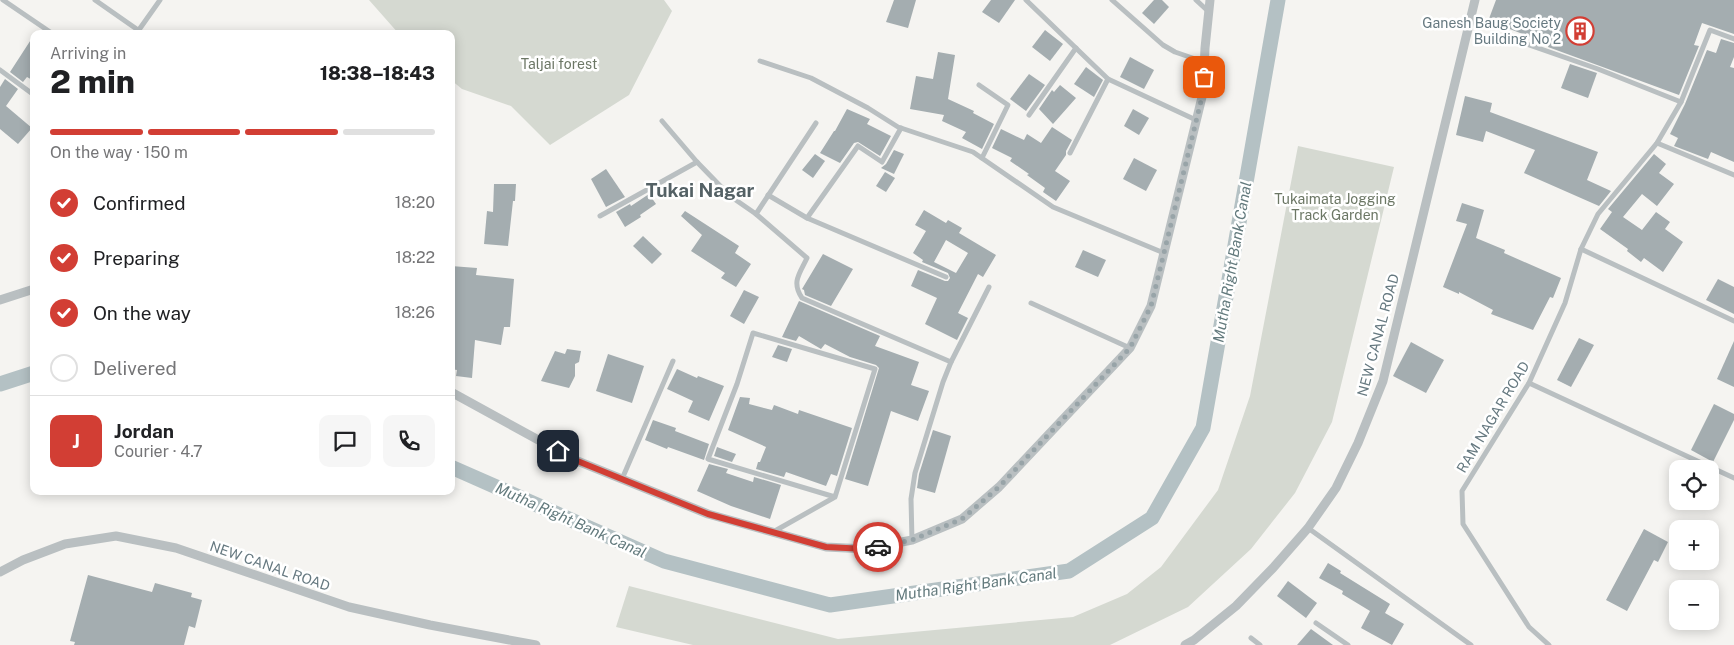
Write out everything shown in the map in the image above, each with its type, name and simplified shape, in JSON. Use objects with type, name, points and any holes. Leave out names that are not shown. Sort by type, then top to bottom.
[{"type":"street","points":[[3,0],[47,30]]},
{"type":"street","points":[[95,0],[134,30]]},
{"type":"street","points":[[138,30],[160,0]]},
{"type":"street","points":[[1026,0],[1108,79],[1196,120]]},
{"type":"street","points":[[1112,0],[1162,45],[1175,52],[1204,62]]},
{"type":"street","points":[[1196,0],[1209,12]]},
{"type":"street","points":[[455,394],[575,460],[708,514],[826,547],[866,549],[912,540],[962,519],[999,487],[1130,348],[1151,306],[1203,93],[1210,0]]},
{"type":"street","name":"NEW CANAL ROAD","points":[[1185,645],[1236,606],[1308,528],[1336,488],[1358,442],[1383,381],[1475,0]]},
{"type":"street","name":"RAM NAGAR ROAD","points":[[1550,645],[1529,627],[1463,524],[1462,491],[1529,383],[1565,303],[1582,249],[1598,214],[1658,143],[1681,102],[1710,30],[1734,39]]},
{"type":"street","points":[[1515,40],[1598,69],[1681,102]]},
{"type":"street","points":[[1029,115],[1076,48]]},
{"type":"street","points":[[760,61],[811,78],[901,128],[973,152],[1053,207],[1164,253]]},
{"type":"street","points":[[0,70],[30,93]]},
{"type":"street","points":[[1070,153],[1108,79]]},
{"type":"street","points":[[978,85],[1008,105],[982,158]]},
{"type":"street","points":[[662,121],[697,162],[730,196],[756,214],[807,258],[796,281],[797,290],[802,298],[951,362]]},
{"type":"street","points":[[756,214],[816,123]]},
{"type":"street","points":[[807,218],[858,146],[882,162],[901,128]]},
{"type":"street","points":[[1658,143],[1734,175]]},
{"type":"street","points":[[600,216],[697,162]]},
{"type":"street","points":[[768,195],[807,218],[946,277]]},
{"type":"street","points":[[1582,249],[1734,321]]},
{"type":"street","points":[[912,540],[911,499],[915,473],[943,382],[951,362],[989,287]]},
{"type":"street","points":[[0,300],[30,290]]},
{"type":"street","points":[[1031,303],[1130,348]]},
{"type":"street","points":[[773,532],[835,497],[876,369],[753,333],[737,384],[708,459],[835,497]]},
{"type":"street","points":[[622,479],[673,361]]},
{"type":"street","points":[[1529,383],[1734,478]]},
{"type":"street","points":[[1308,528],[1471,645]]},
{"type":"street","name":"NEW CANAL ROAD","points":[[0,572],[23,560],[65,544],[116,536],[176,548],[349,607],[430,625],[536,645]]},
{"type":"street","points":[[1316,623],[1348,645]]},
{"type":"street","points":[[1250,638],[1260,645]]},
{"type":"green space","name":"Taljai forest","points":[[369,0],[664,0],[672,11],[629,95],[550,145],[511,106],[462,89],[455,83],[455,30],[395,30]]},
{"type":"green space","name":"Tukaimata Jogging Track Garden","points":[[1298,146],[1394,167],[1332,422],[1295,493],[1251,549],[1188,607],[1110,645],[693,645],[616,627],[629,586],[838,639],[1073,617],[1127,594],[1161,567],[1218,490],[1250,396]]},
{"type":"building","points":[[894,0],[916,0],[908,28],[886,22]]},
{"type":"building","points":[[991,0],[1015,0],[999,23],[982,12]]},
{"type":"building","points":[[1154,0],[1162,0],[1169,7],[1154,24],[1142,13]]},
{"type":"building","points":[[1496,0],[1734,0],[1734,34],[1702,23],[1694,45],[1699,46],[1679,95],[1548,47],[1549,44],[1507,28],[1506,31],[1487,24]]},
{"type":"building","points":[[1045,30],[1063,44],[1050,61],[1032,47]]},
{"type":"building","points":[[1721,39],[1734,43],[1734,57],[1730,67],[1734,68],[1734,162],[1711,152],[1708,159],[1674,146],[1678,138],[1670,134],[1685,104],[1707,50],[1716,53]]},
{"type":"building","points":[[30,41],[30,79],[27,77],[23,82],[10,72]]},
{"type":"building","points":[[938,52],[955,55],[948,99],[974,111],[973,113],[994,124],[982,149],[962,138],[966,132],[942,121],[944,115],[910,109],[916,76],[933,79]]},
{"type":"building","points":[[1130,57],[1154,70],[1144,89],[1120,77]]},
{"type":"building","points":[[1570,64],[1597,73],[1588,98],[1561,88]]},
{"type":"building","points":[[1086,67],[1103,80],[1094,97],[1074,84]]},
{"type":"building","points":[[1029,74],[1045,85],[1026,111],[1010,99]]},
{"type":"building","points":[[5,79],[18,89],[6,106],[30,126],[30,130],[18,144],[0,129],[0,87]]},
{"type":"building","points":[[1060,85],[1076,98],[1053,124],[1039,109],[1052,90],[1054,92]]},
{"type":"building","points":[[1465,96],[1492,103],[1490,112],[1598,152],[1587,180],[1611,191],[1599,206],[1524,173],[1535,150],[1486,131],[1483,142],[1456,135]]},
{"type":"building","points":[[847,109],[870,119],[867,124],[891,136],[880,156],[858,142],[854,143],[840,163],[820,153]]},
{"type":"building","points":[[1133,109],[1149,118],[1139,135],[1124,126]]},
{"type":"building","points":[[1052,127],[1072,140],[1066,155],[1055,171],[1070,181],[1056,201],[1043,192],[1045,188],[1027,175],[1029,174],[1010,161],[1012,158],[992,148],[1001,129],[1024,140],[1027,134],[1041,143]]},
{"type":"building","points":[[894,150],[904,154],[894,174],[881,168],[886,164]]},
{"type":"building","points":[[815,154],[825,161],[813,178],[802,170]]},
{"type":"building","points":[[1654,154],[1666,164],[1659,173],[1674,184],[1657,206],[1642,194],[1623,217],[1642,230],[1656,212],[1670,222],[1665,229],[1683,242],[1663,272],[1644,258],[1641,262],[1627,251],[1628,249],[1600,229],[1612,212],[1608,209]]},
{"type":"building","points":[[1134,158],[1157,170],[1146,191],[1123,179]]},
{"type":"building","points":[[606,169],[625,197],[606,207],[591,179]]},
{"type":"building","points":[[885,172],[895,178],[886,192],[876,186]]},
{"type":"building","points":[[494,184],[516,184],[508,246],[484,244],[487,211],[493,212]]},
{"type":"building","points":[[649,194],[656,204],[640,215],[641,217],[625,227],[616,212],[630,204],[631,206]]},
{"type":"building","points":[[1462,203],[1484,210],[1476,238],[1505,250],[1504,253],[1561,278],[1553,298],[1550,297],[1533,330],[1491,314],[1493,310],[1459,292],[1459,294],[1443,287],[1467,224],[1456,221]]},
{"type":"building","points":[[924,210],[946,223],[948,220],[962,228],[959,233],[996,255],[983,277],[978,274],[958,313],[968,318],[957,340],[925,324],[937,298],[911,286],[918,270],[945,281],[948,281],[950,278],[948,273],[922,262],[923,260],[913,253],[926,231],[915,225]],"holes":[[[946,240],[968,253],[956,273],[934,262]]]},
{"type":"building","points":[[685,211],[739,246],[735,253],[751,264],[736,287],[721,278],[725,273],[691,251],[702,235],[681,216]]},
{"type":"building","points":[[643,236],[662,254],[652,264],[633,246]]},
{"type":"building","points":[[1083,250],[1106,260],[1098,277],[1075,267]]},
{"type":"building","points":[[823,254],[853,269],[831,306],[805,295],[802,289]]},
{"type":"building","points":[[455,266],[477,268],[476,275],[514,279],[510,327],[504,327],[501,345],[475,340],[472,378],[456,376],[457,370],[455,370]]},
{"type":"building","points":[[1718,279],[1734,287],[1734,314],[1706,300]]},
{"type":"building","points":[[744,290],[759,297],[744,324],[730,316]]},
{"type":"building","points":[[799,301],[880,336],[875,346],[919,362],[911,385],[929,391],[918,421],[891,411],[868,486],[845,479],[879,368],[876,365],[850,357],[825,344],[821,349],[799,336],[796,341],[782,337]]},
{"type":"building","points":[[1579,338],[1594,345],[1571,387],[1557,380]]},
{"type":"building","points":[[1734,341],[1734,387],[1717,379]]},
{"type":"building","points":[[1411,342],[1444,360],[1426,393],[1393,376]]},
{"type":"building","points":[[778,345],[792,349],[787,362],[772,357]]},
{"type":"building","points":[[567,349],[581,351],[579,362],[575,364],[575,376],[569,388],[541,381],[555,351],[565,354]]},
{"type":"building","points":[[608,354],[644,366],[632,403],[596,391]]},
{"type":"building","points":[[677,369],[697,378],[698,376],[724,386],[709,421],[688,412],[693,401],[667,389]]},
{"type":"building","points":[[740,397],[750,398],[749,404],[772,410],[774,405],[798,414],[799,410],[852,428],[837,476],[831,474],[826,486],[786,472],[784,477],[756,469],[766,447],[728,430]]},
{"type":"building","points":[[1714,404],[1734,414],[1734,420],[1714,460],[1709,460],[1691,450]]},
{"type":"building","points":[[653,420],[676,428],[675,431],[709,444],[704,460],[645,440]]},
{"type":"building","points":[[933,430],[951,436],[935,493],[917,488],[919,474]]},
{"type":"building","points":[[717,447],[736,454],[732,462],[714,456]]},
{"type":"building","points":[[709,464],[728,469],[726,473],[753,482],[754,477],[781,485],[770,519],[731,506],[697,491]]},
{"type":"building","points":[[1644,529],[1668,542],[1658,562],[1654,560],[1627,611],[1606,600]]},
{"type":"building","points":[[1328,563],[1341,571],[1340,573],[1390,604],[1385,613],[1404,624],[1392,645],[1361,628],[1370,611],[1342,594],[1343,591],[1319,578]]},
{"type":"building","points":[[88,575],[152,592],[155,583],[192,593],[191,597],[202,600],[195,628],[189,626],[184,645],[74,645],[75,642],[70,641]]},
{"type":"building","points":[[1288,581],[1317,603],[1306,618],[1277,596]]},
{"type":"building","points":[[1311,629],[1333,645],[1297,645]]},
{"type":"waterway","name":"Mutha Right Bank Canal","points":[[455,469],[664,561],[830,605],[1069,571],[1152,518],[1203,428],[1278,0]]},
{"type":"waterway","name":"Mutha Right Bank Canal","points":[[0,384],[30,374]]},
{"type":"way so far","points":[[878,547],[912,540],[962,519],[999,487],[1130,348],[1151,306],[1203,93],[1204,77]]},
{"type":"place","name":"Ganesh Baug Society Building No 2","points":[[1580,31]]},
{"type":"district","name":"Tukai Nagar","points":[[700,190]]},
{"type":"route","points":[[558,451],[575,460],[708,514],[826,547],[866,549],[878,547]]}]
